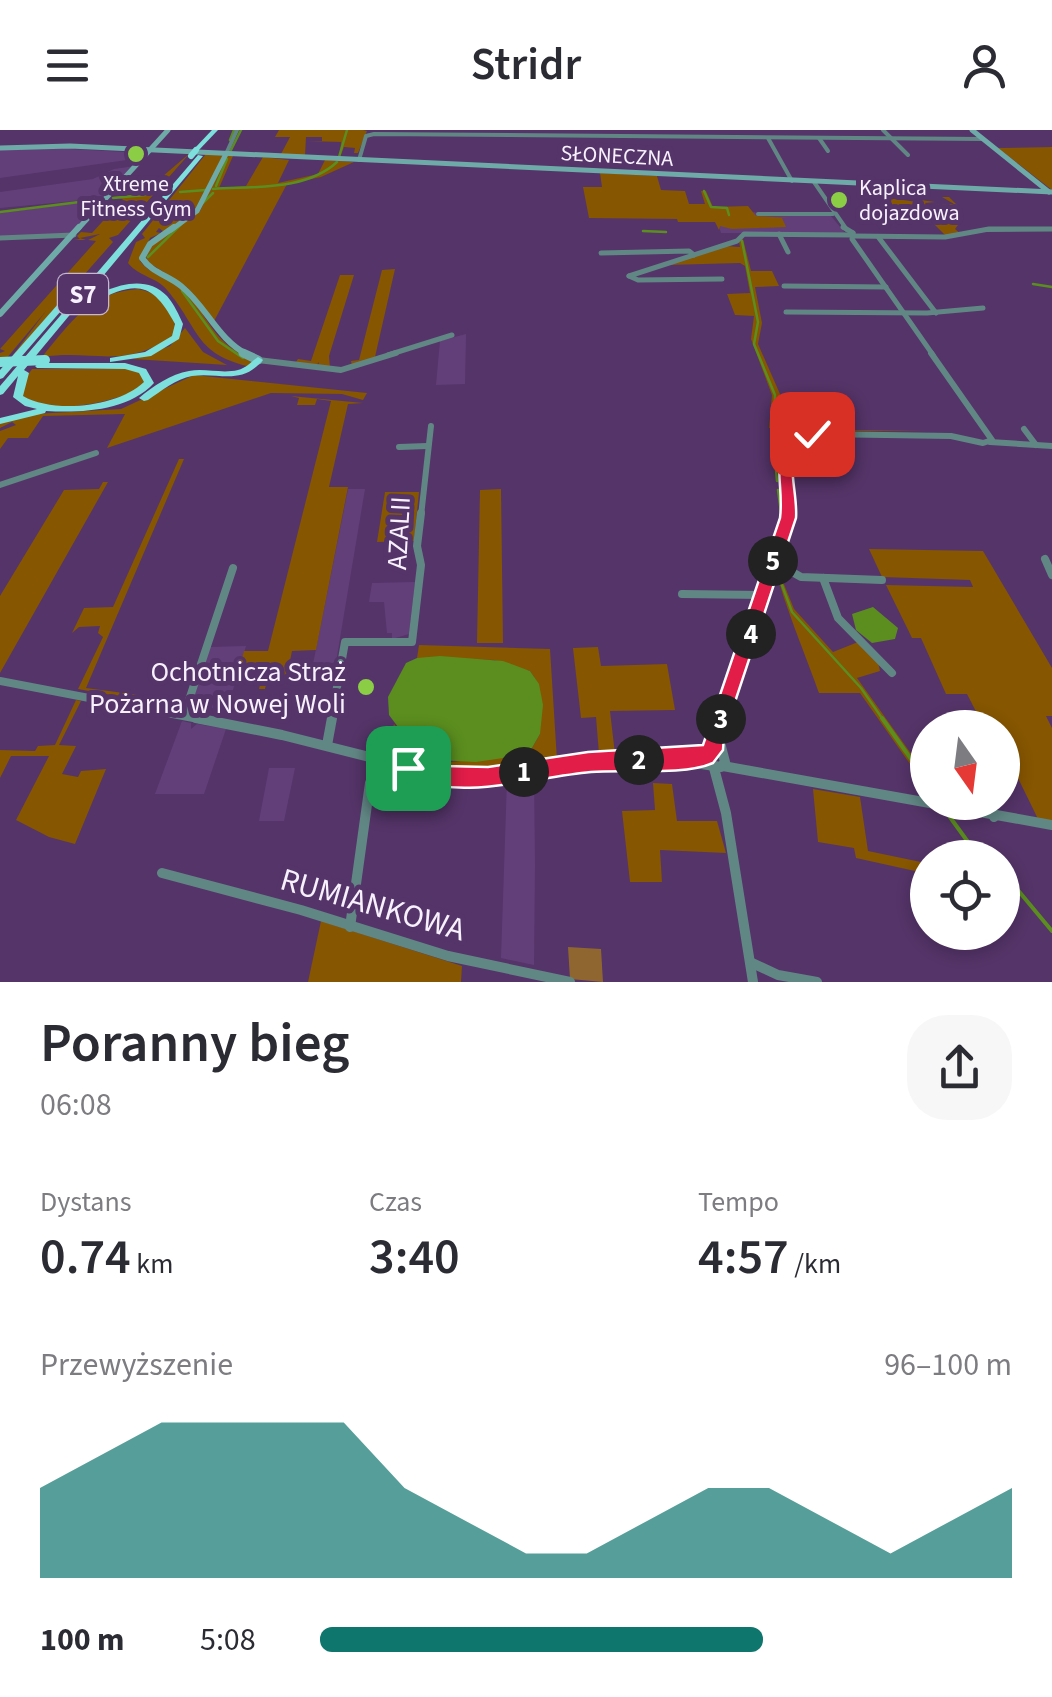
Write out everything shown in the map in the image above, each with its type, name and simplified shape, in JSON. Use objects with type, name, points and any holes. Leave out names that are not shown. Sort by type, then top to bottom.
[{"type":"highway","name":"S7","points":[[0,376],[218,130]]},
{"type":"highway","name":"S7","points":[[0,392],[198,153]]},
{"type":"highway","points":[[0,403],[154,216],[166,196]]},
{"type":"highway","points":[[0,364],[137,357],[165,346],[178,332],[178,324],[162,296],[146,288],[109,292],[77,310]]},
{"type":"highway","points":[[0,421],[40,411],[126,406],[183,376],[240,373],[258,360]]},
{"type":"highway","points":[[24,373],[18,396],[25,403],[40,406],[120,403],[141,393],[149,383],[143,371],[125,366],[42,363]]},
{"type":"main road","points":[[0,314],[168,130]]},
{"type":"main road","points":[[972,130],[1051,192]]},
{"type":"main road","name":"SŁONECZNA","points":[[0,148],[56,146],[1051,192]]},
{"type":"main road","points":[[226,154],[197,212],[154,241],[142,258],[149,268],[188,292],[224,342],[258,360]]},
{"type":"street","points":[[226,154],[237,130]]},
{"type":"street","points":[[610,130],[611,137]]},
{"type":"street","points":[[640,130],[642,137]]},
{"type":"street","points":[[700,130],[703,138]]},
{"type":"street","points":[[727,130],[731,138]]},
{"type":"street","points":[[752,130],[758,138]]},
{"type":"street","points":[[791,130],[796,138]]},
{"type":"street","points":[[883,130],[908,155]]},
{"type":"street","points":[[906,130],[915,139]]},
{"type":"street","points":[[359,160],[370,133],[982,139]]},
{"type":"street","points":[[768,138],[792,181]]},
{"type":"street","points":[[819,138],[828,150]]},
{"type":"street","points":[[814,182],[842,224],[856,235],[886,287],[976,419],[976,433]]},
{"type":"street","points":[[758,214],[833,214]]},
{"type":"street","points":[[722,278],[638,280],[629,276],[736,241],[746,234],[952,237],[996,228],[1051,230]]},
{"type":"street","points":[[780,234],[788,252]]},
{"type":"street","points":[[0,238],[74,235]]},
{"type":"street","points":[[856,235],[887,237]]},
{"type":"street","points":[[879,238],[936,313]]},
{"type":"street","points":[[601,253],[694,254]]},
{"type":"street","points":[[784,286],[886,287]]},
{"type":"street","points":[[786,312],[936,313],[983,308]]},
{"type":"street","points":[[258,360],[326,371],[350,368],[452,335]]},
{"type":"street","name":"AZALII","points":[[326,746],[343,644],[350,640],[412,642],[430,426]]},
{"type":"street","points":[[1024,429],[1036,446]]},
{"type":"street","points":[[976,433],[991,440]]},
{"type":"street","points":[[753,982],[720,790],[717,731],[789,512],[784,454],[792,440],[819,434],[976,433],[1016,446],[1052,446]]},
{"type":"street","points":[[399,448],[427,446]]},
{"type":"street","points":[[0,485],[96,453]]},
{"type":"street","points":[[1045,559],[1052,575]]},
{"type":"street","points":[[773,561],[801,577],[882,580]]},
{"type":"street","points":[[184,715],[233,568]]},
{"type":"street","points":[[823,578],[838,618],[892,672]]},
{"type":"street","points":[[682,594],[763,595]]},
{"type":"street","points":[[0,681],[184,715],[444,776],[470,778],[588,762],[716,760],[747,770],[910,801]]},
{"type":"street","points":[[350,926],[370,783],[380,761]]},
{"type":"street","points":[[1016,820],[1052,825]]},
{"type":"street","name":"RUMIANKOWA","points":[[162,873],[448,956],[570,982]]},
{"type":"street","points":[[750,962],[778,975],[817,982]]},
{"type":"shaded area","points":[[279,130],[367,131],[358,153],[354,153],[355,148],[344,147],[340,157],[341,142],[307,141],[322,141],[322,137],[306,137],[305,156],[281,154],[290,137],[275,137]]},
{"type":"shaded area","points":[[1052,147],[1052,190],[998,148]]},
{"type":"shaded area","points":[[69,148],[145,153],[141,158],[0,178],[0,150]]},
{"type":"shaded area","points":[[190,153],[118,235],[109,238],[113,242],[10,359],[46,311],[6,359],[0,359],[0,353],[5,351],[0,349],[96,241],[88,240],[100,234],[80,238],[86,240],[74,240],[80,239],[77,236],[81,232],[92,233],[123,199],[113,197],[142,194]]},
{"type":"shaded area","points":[[206,154],[223,155],[197,210],[164,232],[159,228],[156,232],[161,233],[150,238],[140,261],[180,288],[227,345],[253,360],[251,367],[232,362],[208,347],[163,286],[128,263],[136,242],[145,238],[142,234]]},
{"type":"shaded area","points":[[227,156],[233,156],[219,188],[246,186],[263,157],[289,160],[278,183],[318,174],[325,160],[354,162],[321,177],[287,184],[213,323],[188,288],[146,257],[152,245],[200,211]]},
{"type":"shaded area","points":[[135,166],[106,198],[0,208],[0,192],[93,179],[114,169]]},
{"type":"shaded area","points":[[600,173],[657,176],[661,190],[685,191],[689,204],[705,204],[701,191],[706,191],[713,207],[748,206],[756,216],[789,218],[782,218],[786,227],[720,226],[719,230],[715,222],[589,218],[583,187],[602,187]]},
{"type":"shaded area","points":[[884,197],[935,202],[925,203],[929,208],[939,209],[936,204],[954,204],[942,197],[949,197],[961,209],[954,210],[960,221],[955,221],[955,229],[961,234],[946,236],[928,218],[899,214]]},
{"type":"shaded area","points":[[105,199],[74,233],[0,237],[0,213]]},
{"type":"shaded area","points":[[755,212],[831,216],[845,233],[721,233],[715,215]]},
{"type":"shaded area","points":[[743,239],[751,271],[772,271],[779,286],[755,287],[762,323],[758,344],[780,394],[777,429],[769,428],[772,395],[751,339],[754,316],[735,315],[727,294],[750,293],[745,266],[667,265],[725,246],[740,247],[739,241]]},
{"type":"shaded area","points":[[395,269],[375,357],[352,366],[351,361],[359,360],[382,270]]},
{"type":"shaded area","points":[[340,275],[354,275],[329,356],[330,368],[318,367],[319,362],[315,367],[294,365],[298,359],[311,361]]},
{"type":"shaded area","points":[[138,289],[165,304],[173,317],[176,334],[141,352],[125,355],[42,357],[94,303],[121,291]]},
{"type":"shaded area","points":[[185,328],[203,352],[227,365],[133,359],[170,346]]},
{"type":"shaded area","points":[[466,334],[465,384],[436,385],[440,341]]},
{"type":"shaded area","points":[[32,369],[128,369],[142,373],[146,381],[142,389],[113,399],[51,405],[22,396],[25,379]]},
{"type":"shaded area","points":[[194,375],[367,393],[363,400],[342,394],[271,393],[107,448],[125,414],[43,416],[28,438],[8,438],[0,449],[0,431],[16,425],[12,422],[0,428],[0,423],[35,414],[121,409]]},
{"type":"shaded area","points":[[291,396],[363,403],[348,404],[329,487],[348,487],[316,650],[292,651],[286,681],[267,681],[265,689],[259,689],[264,669],[258,669],[258,664],[240,665],[244,651],[268,651],[331,401],[317,399],[315,405],[297,405],[299,398]]},
{"type":"shaded area","points":[[781,429],[928,431],[811,431],[787,435],[792,430]]},
{"type":"shaded area","points":[[179,459],[184,459],[86,688],[139,695],[138,700],[78,689],[103,637],[98,633],[100,626],[79,627],[72,633],[84,608],[113,607]]},
{"type":"shaded area","points":[[103,482],[108,482],[0,673],[0,596],[64,490],[99,489]]},
{"type":"shaded area","points":[[348,489],[365,489],[335,668],[312,669]]},
{"type":"shaded area","points":[[501,489],[503,643],[477,643],[480,490]]},
{"type":"shaded area","points":[[385,492],[419,492],[414,541],[377,542]]},
{"type":"shaded area","points":[[869,549],[983,551],[1052,668],[1052,716],[1046,716],[1052,728],[1052,821],[1038,819],[1020,782],[1020,710],[975,710],[967,694],[946,694],[921,638],[912,638],[886,585],[973,587],[970,580],[882,577]]},
{"type":"shaded area","points":[[777,567],[794,609],[833,652],[858,642],[878,662],[880,671],[857,678],[910,752],[910,764],[860,693],[819,693]]},
{"type":"shaded area","points":[[415,582],[409,634],[392,639],[392,633],[387,633],[384,602],[369,602],[372,583]]},
{"type":"shaded area","points":[[873,607],[898,628],[895,639],[872,643],[856,630],[852,614]]},
{"type":"shaded area","points":[[419,645],[550,649],[557,760],[470,768],[430,765],[384,755],[394,724],[421,756],[449,762],[517,756],[532,748],[540,734],[539,685],[530,671],[494,660],[417,658]]},
{"type":"shaded area","points":[[246,646],[232,693],[226,693],[217,709],[192,704],[210,647]]},
{"type":"shaded area","points":[[598,647],[601,666],[667,664],[675,710],[610,711],[615,754],[599,754],[596,717],[581,718],[573,648]]},
{"type":"shaded area","points":[[440,656],[503,661],[530,671],[539,684],[543,705],[540,734],[532,748],[517,756],[476,762],[437,760],[416,751],[389,715],[388,697],[406,663]]},
{"type":"shaded area","points":[[76,700],[81,701],[59,745],[76,746],[62,774],[78,777],[81,771],[106,769],[75,844],[49,837],[16,820],[49,756],[11,756],[0,778],[0,750],[35,751],[38,746],[55,745]]},
{"type":"shaded area","points":[[182,721],[191,723],[191,729],[197,724],[226,729],[204,794],[155,794]]},
{"type":"shaded area","points":[[269,768],[295,768],[284,821],[259,821]]},
{"type":"shaded area","points":[[534,777],[534,965],[501,958],[507,781]]},
{"type":"shaded area","points":[[653,783],[672,784],[677,821],[717,821],[726,853],[660,850],[662,882],[630,882],[622,811],[655,810]]},
{"type":"shaded area","points":[[813,789],[860,797],[868,851],[910,860],[910,870],[856,858],[854,848],[818,842]]},
{"type":"shaded area","points":[[321,921],[462,966],[461,982],[308,982]]},
{"type":"shaded area","points":[[568,947],[601,949],[603,982],[570,979]]},
{"type":"waterway","points":[[230,140],[234,130]]},
{"type":"waterway","points":[[231,150],[241,130]]},
{"type":"waterway","points":[[339,157],[347,130]]},
{"type":"waterway","points":[[216,186],[227,159]]},
{"type":"waterway","points":[[213,189],[295,182],[337,162]]},
{"type":"waterway","points":[[180,192],[206,190]]},
{"type":"waterway","points":[[704,191],[711,207],[727,208],[729,215]]},
{"type":"waterway","points":[[148,257],[213,193]]},
{"type":"waterway","points":[[113,198],[145,195]]},
{"type":"waterway","points":[[0,212],[103,199]]},
{"type":"waterway","points":[[643,231],[666,232]]},
{"type":"waterway","points":[[742,241],[758,322],[754,344],[775,395],[774,428]]},
{"type":"waterway","points":[[1033,284],[1052,287]]},
{"type":"waterway","points":[[182,291],[218,341],[243,358]]},
{"type":"waterway","points":[[773,437],[777,481]]},
{"type":"waterway","points":[[778,490],[781,512]]},
{"type":"waterway","points":[[789,532],[791,526]]},
{"type":"waterway","points":[[780,558],[788,537]]},
{"type":"waterway","points":[[776,569],[792,612],[861,688],[884,721]]},
{"type":"waterway","points":[[882,718],[910,758]]},
{"type":"waterway","points":[[952,820],[967,840]]},
{"type":"waterway","points":[[1020,893],[1052,931]]},
{"type":"place","name":"Xtreme Fitness Gym","points":[[136,154]]},
{"type":"place","name":"Kaplica dojazdowa","points":[[839,200]]},
{"type":"place","name":"Ochotnicza Straż Pożarna w Nowej Woli","points":[[366,687]]},
{"type":"route","points":[[408,768],[444,776],[488,778],[588,762],[706,756],[713,750],[714,735],[741,666],[786,526],[790,496],[786,447],[792,440],[812,434]]}]
